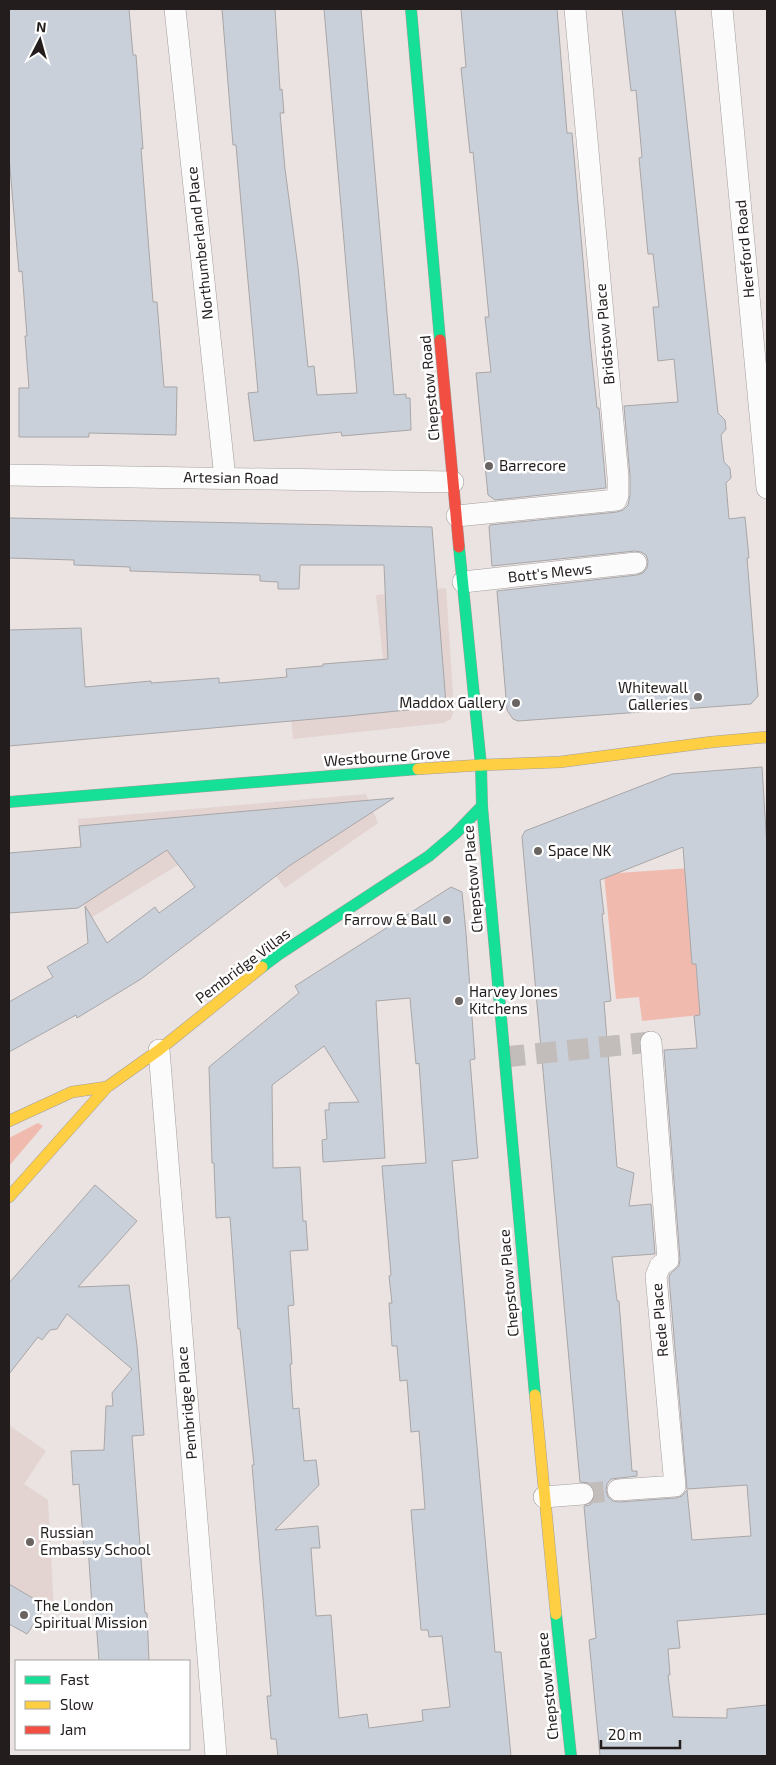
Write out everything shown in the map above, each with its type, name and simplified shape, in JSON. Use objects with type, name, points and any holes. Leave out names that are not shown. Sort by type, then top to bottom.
[{"type":"main road","name":"Chepstow Road","points":[[411,9],[456,516],[481,765]]},
{"type":"main road","name":"Westbourne Grove","points":[[9,802],[403,770],[560,762],[712,742],[767,737]]},
{"type":"main road","points":[[481,765],[482,806]]},
{"type":"main road","name":"Pembridge Villas","points":[[9,1195],[107,1088],[159,1050],[278,956],[429,856],[482,806]]},
{"type":"main road","name":"Chepstow Place","points":[[482,806],[544,1497],[571,1756]]},
{"type":"main road","points":[[9,1121],[72,1092],[107,1088]]},
{"type":"street","name":"Northumberland Place","points":[[175,9],[225,478]]},
{"type":"street","name":"Bridstow Place","points":[[456,516],[616,500],[618,495],[618,477],[575,9]]},
{"type":"street","name":"Hereford Road","points":[[722,9],[767,488]]},
{"type":"street","name":"Artesian Road","points":[[9,475],[453,482]]},
{"type":"street","name":"Bott's Mews","points":[[463,582],[636,563]]},
{"type":"street","name":"Rede Place","points":[[618,1490],[675,1486],[656,1276],[660,1266],[668,1260],[651,1042]]},
{"type":"street","name":"Pembridge Place","points":[[159,1050],[216,1756]]},
{"type":"street","points":[[544,1497],[583,1494]]},
{"type":"shaded area","points":[[446,588],[454,709],[451,719],[443,723],[293,739],[286,669],[383,659],[376,595]]},
{"type":"shaded area","points":[[366,794],[378,823],[285,888],[242,832],[191,855],[178,865],[86,921],[78,819]]},
{"type":"shaded area","points":[[690,868],[687,892],[692,964],[696,964],[700,1015],[642,1021],[639,997],[616,999],[604,874]]},
{"type":"shaded area","points":[[38,1123],[43,1126],[9,1166],[9,1138]]},
{"type":"shaded area","name":"Russian Embassy School","points":[[9,1425],[46,1451],[24,1484],[48,1500],[54,1612],[9,1584]]},
{"type":"building","points":[[9,9],[129,9],[133,55],[136,55],[153,302],[157,302],[164,387],[177,387],[176,435],[89,433],[89,437],[19,437],[19,388],[29,388],[22,271],[19,272],[9,157]]},
{"type":"building","points":[[222,9],[275,9],[280,90],[282,89],[284,113],[280,113],[285,169],[298,267],[308,367],[314,366],[317,395],[357,393],[324,9],[361,9],[394,395],[406,394],[406,398],[410,398],[411,430],[342,436],[341,432],[254,441],[248,393],[258,392],[236,145],[233,145]]},
{"type":"building","points":[[461,9],[557,9],[567,133],[572,133],[590,341],[597,408],[599,408],[606,488],[495,500],[488,495],[476,373],[491,372],[485,317],[489,317],[473,152],[470,153],[461,68],[466,67]]},
{"type":"building","points":[[622,9],[675,9],[718,413],[725,420],[726,429],[721,435],[724,462],[730,468],[731,478],[726,483],[729,519],[745,517],[758,696],[751,704],[518,721],[513,719],[507,710],[497,591],[637,575],[643,573],[647,568],[648,561],[646,555],[635,551],[492,566],[490,525],[623,510],[628,505],[630,495],[624,406],[678,402],[674,359],[658,361],[653,307],[659,307],[653,254],[648,254],[639,158],[642,157],[636,90],[631,91]]},
{"type":"building","points":[[9,518],[432,527],[446,704],[436,707],[348,716],[9,746],[9,630],[81,628],[85,687],[151,681],[151,683],[219,678],[219,683],[287,677],[286,669],[388,659],[384,565],[300,565],[299,589],[278,589],[278,582],[260,581],[260,575],[130,571],[130,567],[74,565],[74,560],[9,558]]},
{"type":"building","points":[[762,767],[767,847],[767,1614],[677,1621],[680,1648],[668,1649],[670,1675],[668,1675],[673,1717],[727,1718],[727,1709],[767,1705],[767,1756],[600,1756],[589,1640],[596,1638],[584,1506],[590,1505],[594,1500],[595,1493],[594,1487],[589,1483],[580,1482],[522,837],[525,831],[672,774]],"holes":[[[683,847],[692,964],[696,964],[700,1015],[694,1016],[697,1048],[664,1050],[680,1259],[679,1266],[670,1274],[669,1278],[687,1489],[747,1485],[751,1536],[692,1540],[687,1490],[682,1496],[676,1498],[619,1502],[613,1501],[608,1497],[606,1490],[607,1484],[611,1479],[637,1476],[637,1471],[632,1471],[619,1301],[617,1301],[612,1257],[655,1254],[651,1204],[629,1206],[634,1173],[617,1167],[604,1002],[611,1001],[600,880]]]},
{"type":"building","points":[[394,798],[289,866],[141,979],[77,1018],[76,1015],[9,1052],[9,1002],[53,977],[47,967],[88,943],[85,906],[107,943],[155,907],[159,913],[195,887],[167,850],[78,908],[9,913],[9,853],[81,847],[79,826]]},
{"type":"building","points":[[451,887],[462,892],[475,1059],[470,1060],[478,1158],[452,1161],[495,1652],[501,1652],[511,1756],[278,1756],[276,1739],[271,1739],[267,1696],[271,1696],[252,1465],[254,1465],[240,1329],[238,1329],[230,1217],[216,1218],[209,1067],[299,993],[295,986]],"holes":[[[410,998],[416,1064],[419,1063],[426,1163],[382,1166],[391,1275],[389,1276],[392,1303],[389,1303],[392,1346],[397,1346],[400,1381],[407,1380],[411,1432],[419,1431],[425,1509],[411,1510],[421,1630],[428,1630],[429,1637],[442,1636],[450,1707],[422,1710],[423,1721],[369,1728],[367,1714],[339,1718],[331,1615],[316,1616],[311,1548],[320,1548],[318,1526],[275,1530],[319,1485],[316,1460],[304,1461],[299,1408],[293,1409],[290,1364],[292,1364],[288,1306],[294,1305],[290,1251],[308,1250],[306,1221],[303,1221],[300,1167],[273,1168],[272,1085],[324,1046],[359,1102],[329,1103],[329,1110],[325,1110],[327,1139],[322,1140],[323,1162],[385,1158],[376,1001]]]},
{"type":"building","points":[[95,1185],[137,1221],[78,1287],[129,1285],[137,1346],[144,1435],[132,1436],[145,1613],[147,1613],[149,1660],[99,1660],[95,1606],[92,1606],[88,1546],[84,1552],[79,1484],[73,1485],[71,1451],[104,1450],[106,1406],[113,1406],[112,1393],[132,1369],[67,1314],[57,1329],[50,1330],[42,1340],[38,1337],[9,1374],[9,1283]]},
{"type":"building","name":"The London Spiritual Mission","points":[[9,1584],[46,1606],[27,1634],[9,1624]]},
{"type":"tunnel","points":[[504,1057],[651,1042]]},
{"type":"tunnel","points":[[583,1494],[618,1490]]},
{"type":"traffic: fast","points":[[411,9],[440,340]]},
{"type":"traffic: fast","points":[[262,967],[429,856],[456,833],[482,806],[481,765],[459,547]]},
{"type":"traffic: fast","points":[[9,802],[418,769]]},
{"type":"traffic: fast","points":[[482,806],[535,1395]]},
{"type":"traffic: fast","points":[[556,1614],[571,1756]]},
{"type":"traffic: slow","points":[[481,765],[560,762],[712,742],[767,737]]},
{"type":"traffic: slow","points":[[418,769],[481,765]]},
{"type":"traffic: slow","points":[[9,1197],[107,1087],[159,1050],[262,967]]},
{"type":"traffic: slow","points":[[9,1121],[72,1092],[107,1087]]},
{"type":"traffic: slow","points":[[535,1395],[556,1614]]},
{"type":"traffic: jam","points":[[440,340],[459,547]]},
{"type":"place","name":"Barrecore","points":[[489,466]]},
{"type":"place","name":"Whitewall Galleries","points":[[698,697]]},
{"type":"place","name":"Maddox Gallery","points":[[516,703]]},
{"type":"place","name":"Space NK","points":[[538,851]]},
{"type":"place","name":"Farrow & Ball","points":[[447,920]]},
{"type":"place","name":"Harvey Jones Kitchens","points":[[459,1001]]},
{"type":"place","name":"Russian Embassy School","points":[[30,1542]]},
{"type":"place","name":"The London Spiritual Mission","points":[[24,1615]]}]
